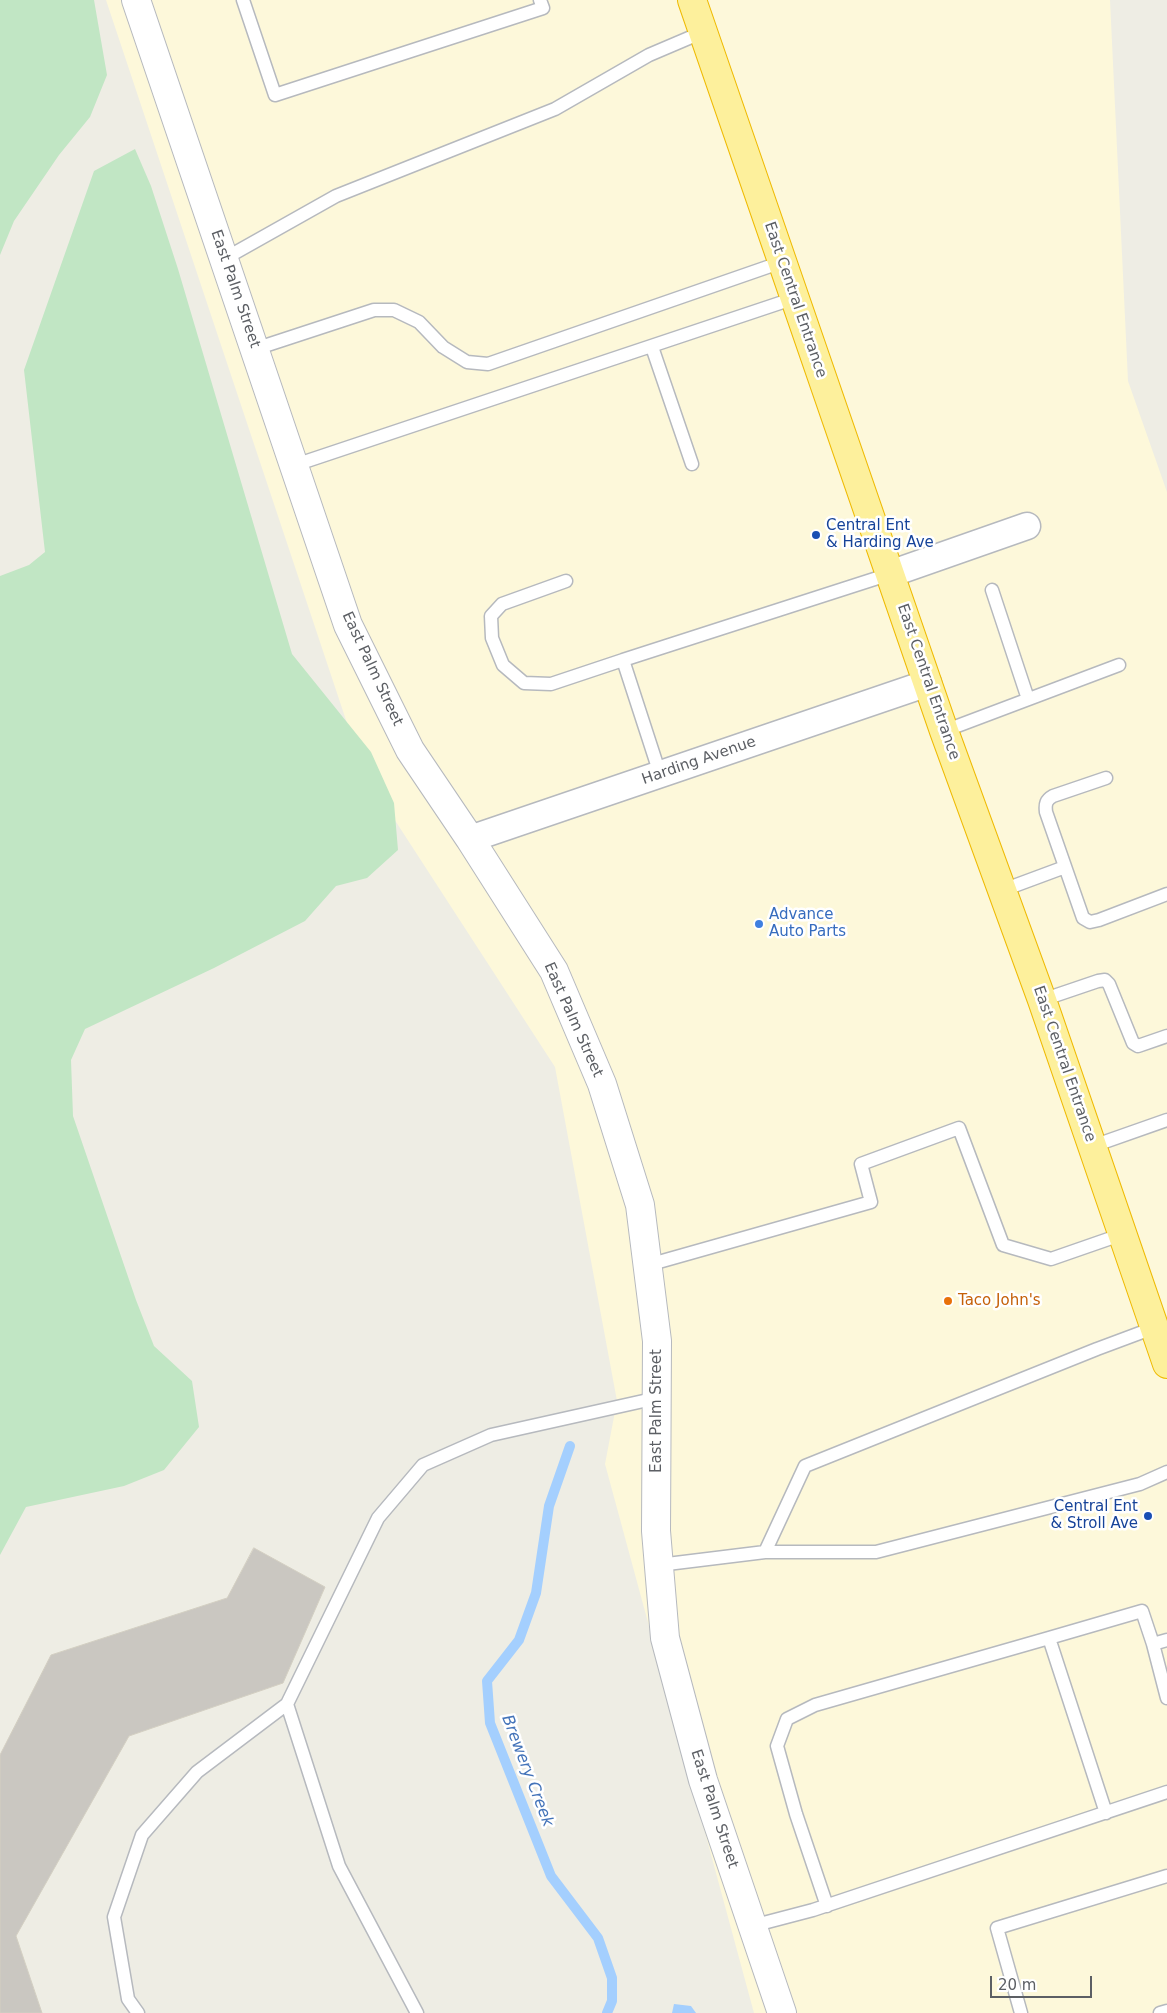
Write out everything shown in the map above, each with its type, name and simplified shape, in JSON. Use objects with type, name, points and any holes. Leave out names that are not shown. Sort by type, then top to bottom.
[{"type":"highway","name":"East Central Entrance","points":[[692,0],[944,731],[1042,1000],[1167,1364]]},
{"type":"street","name":"East Palm Street","points":[[136,0],[348,624],[410,750],[470,839],[554,971],[602,1084],[640,1205],[657,1341],[656,1531],[664,1638],[703,1780],[782,2013]]},
{"type":"street","points":[[890,574],[1027,526]]},
{"type":"street","name":"Harding Avenue","points":[[470,839],[928,683]]},
{"type":"lane","points":[[243,0],[275,95],[543,8],[540,0]]},
{"type":"lane","points":[[224,259],[336,196],[554,108],[649,55],[703,32]]},
{"type":"lane","points":[[255,349],[374,310],[394,310],[419,322],[443,347],[466,362],[488,364],[782,262]]},
{"type":"lane","points":[[294,465],[795,298]]},
{"type":"lane","points":[[652,347],[692,464]]},
{"type":"lane","points":[[566,581],[502,604],[491,616],[492,638],[503,665],[524,683],[551,684],[890,574]]},
{"type":"lane","points":[[992,590],[1028,699]]},
{"type":"lane","points":[[622,660],[660,774]]},
{"type":"lane","points":[[944,731],[1119,665]]},
{"type":"lane","points":[[1106,778],[1053,796],[1047,799],[1045,804],[1046,812],[1083,918],[1090,922],[1099,920],[1167,894]]},
{"type":"lane","points":[[1003,890],[1065,867]]},
{"type":"lane","points":[[1042,1000],[1105,980],[1109,984],[1132,1043],[1138,1046],[1167,1036]]},
{"type":"lane","points":[[1093,1146],[1167,1120]]},
{"type":"lane","points":[[648,1265],[871,1202],[861,1164],[959,1128],[1003,1245],[1051,1259],[1123,1234]]},
{"type":"lane","points":[[765,1552],[805,1466],[1097,1349],[1156,1328]]},
{"type":"lane","points":[[138,2013],[128,1999],[114,1916],[142,1835],[197,1772],[287,1704],[378,1518],[424,1464],[491,1435],[657,1398]]},
{"type":"lane","points":[[659,1565],[765,1552],[876,1552],[1140,1484],[1167,1472]]},
{"type":"lane","points":[[827,1906],[796,1814],[777,1746],[787,1719],[816,1705],[1142,1611],[1167,1698]]},
{"type":"lane","points":[[1049,1638],[1106,1813]]},
{"type":"lane","points":[[1153,1644],[1167,1640]]},
{"type":"lane","points":[[287,1704],[339,1866],[417,2013]]},
{"type":"lane","points":[[752,1926],[827,1906],[1167,1792]]},
{"type":"lane","points":[[1020,2013],[997,1928],[1167,1876]]},
{"type":"lane","points":[[1160,2013],[1167,2011]]},
{"type":"shaded area","points":[[106,0],[1110,0],[1128,381],[1167,492],[1167,2013],[754,2013],[605,1464],[617,1401],[555,1067],[363,771]]},
{"type":"green space","points":[[0,0],[94,0],[107,75],[90,117],[59,155],[14,221],[0,255]]},
{"type":"green space","points":[[135,149],[151,186],[178,269],[292,654],[371,752],[394,803],[398,850],[367,878],[336,886],[305,921],[214,968],[85,1029],[71,1060],[73,1116],[136,1300],[154,1346],[192,1381],[199,1427],[164,1470],[124,1486],[26,1507],[0,1555],[0,576],[29,565],[45,552],[24,370],[94,171]]},
{"type":"water","points":[[674,2004],[691,2006],[696,2013],[672,2013]]},
{"type":"building","points":[[254,1548],[325,1587],[283,1683],[129,1736],[16,1936],[42,2013],[0,2013],[0,1755],[51,1655],[227,1598]]},
{"type":"waterway","name":"Brewery Creek","points":[[570,1446],[549,1506],[536,1593],[519,1640],[487,1681],[490,1723],[551,1876],[598,1938],[612,1978],[612,2001],[607,2013]]},
{"type":"place","name":"Central Ent & Harding Ave","points":[[816,535]]},
{"type":"place","name":"Advance Auto Parts","points":[[759,924]]},
{"type":"place","name":"Taco John's","points":[[948,1301]]},
{"type":"place","name":"Central Ent & Stroll Ave","points":[[1148,1516]]}]
